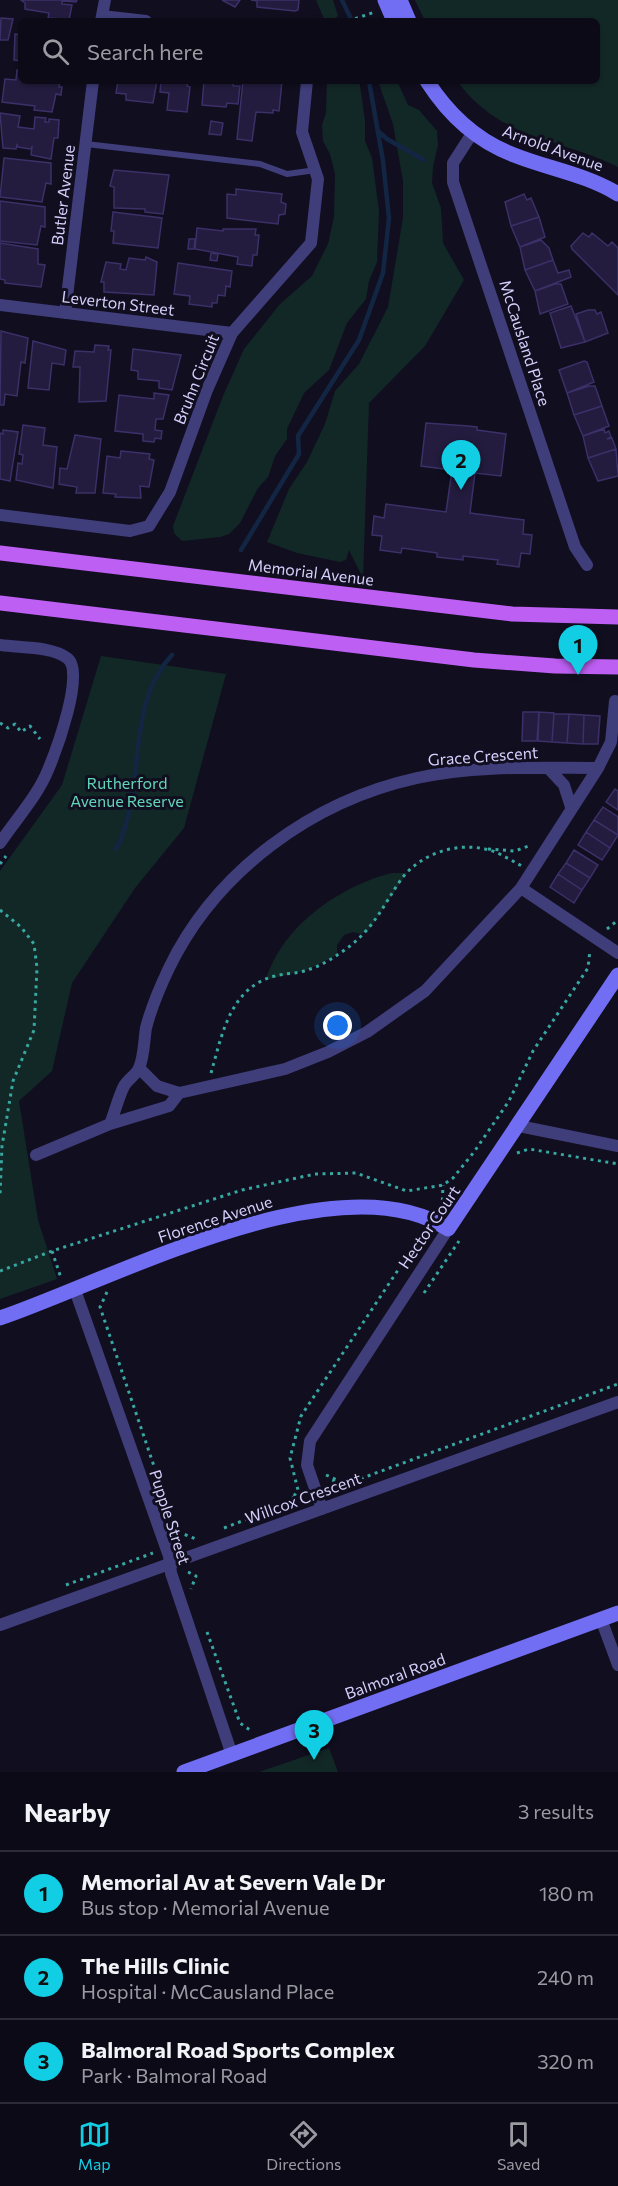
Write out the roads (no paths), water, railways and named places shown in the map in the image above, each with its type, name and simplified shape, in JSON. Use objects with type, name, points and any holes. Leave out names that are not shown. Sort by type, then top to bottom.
[{"type":"main road","name":"Memorial Avenue","points":[[0,553],[512,614],[618,617]]},
{"type":"main road","points":[[0,603],[474,660],[555,666],[618,667]]},
{"type":"street","points":[[101,18],[105,0]]},
{"type":"street","points":[[385,0],[393,18]]},
{"type":"street","points":[[400,0],[409,18]]},
{"type":"street","name":"Butler Avenue","points":[[65,313],[93,84]]},
{"type":"street","name":"Bruhn Circuit","points":[[0,515],[130,531],[149,526],[158,516],[176,480],[207,390],[232,333],[311,243],[318,192],[316,170],[302,132],[307,84]]},
{"type":"street","name":"Arnold Avenue","points":[[429,84],[446,107],[473,132],[514,156],[582,176],[618,194]]},
{"type":"street","name":"McCausland Place","points":[[473,132],[456,157],[452,169],[453,182],[575,547],[587,565]]},
{"type":"street","name":"Leverton Street","points":[[0,305],[232,333]]},
{"type":"street","points":[[0,645],[55,652],[67,657],[73,664],[75,673],[71,699],[48,771],[0,843]]},
{"type":"street","points":[[139,1068],[157,1086],[179,1093],[285,1069],[328,1052],[367,1032],[425,991],[521,888],[598,768],[611,742],[615,701]]},
{"type":"street","name":"Grace Crescent","points":[[548,768],[564,785],[571,807]]},
{"type":"street","name":"Grace Crescent","points":[[110,1124],[125,1084],[139,1068],[153,1006],[180,949],[202,915],[234,876],[274,842],[320,814],[370,790],[419,777],[472,771],[598,768]]},
{"type":"street","points":[[521,888],[618,953]]},
{"type":"street","name":"Hector Court","points":[[322,1509],[307,1465],[310,1441],[618,975]]},
{"type":"street","points":[[36,1155],[110,1124],[169,1106],[179,1093]]},
{"type":"street","points":[[519,1126],[618,1146]]},
{"type":"street","name":"Florence Avenue","points":[[0,1318],[135,1265],[277,1216],[330,1209],[376,1208],[417,1215],[433,1220],[448,1229]]},
{"type":"street","name":"Pupple Street","points":[[75,1290],[170,1563],[191,1635],[232,1755]]},
{"type":"street","name":"Willcox Crescent","points":[[0,1625],[618,1401]]},
{"type":"street","name":"Balmoral Road","points":[[184,1772],[618,1613]]},
{"type":"street","points":[[601,1619],[618,1665]]},
{"type":"lane","points":[[86,144],[260,164],[287,174],[316,170]]},
{"type":"waterway","points":[[342,0],[351,18]]},
{"type":"waterway","points":[[241,550],[299,454],[298,436],[359,340],[383,273],[389,218],[383,161],[370,84]]},
{"type":"waterway","points":[[378,131],[387,139],[424,160]]},
{"type":"waterway","points":[[115,849],[122,837],[131,802],[139,736],[149,693],[158,673],[172,655]]},
{"type":"place","name":"The Hills Clinic","points":[[461,490]]},
{"type":"place","name":"Memorial Av at Severn Vale Dr","points":[[578,675]]},
{"type":"place","name":"Balmoral Road Sports Complex","points":[[314,1760]]},
{"type":"park label","name":"Rutherford Avenue Reserve","points":[[127,792]]}]
